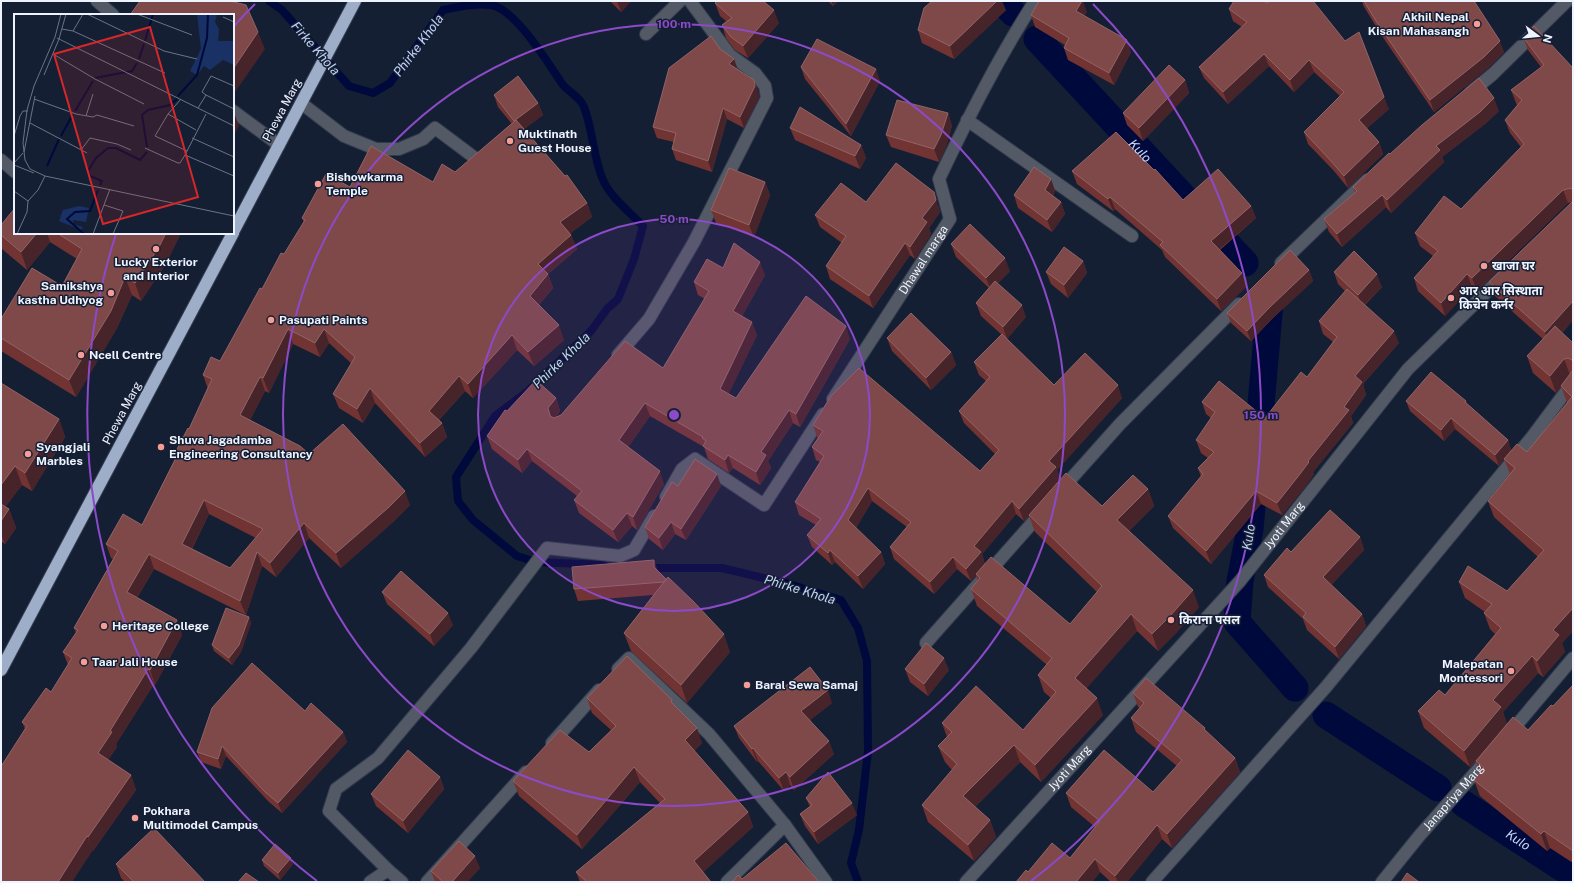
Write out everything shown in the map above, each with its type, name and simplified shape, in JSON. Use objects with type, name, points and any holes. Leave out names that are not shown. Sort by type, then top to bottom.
[{"type":"highway","name":"Phewa Marg","points":[[234,231],[301,102],[356,1]]},
{"type":"highway","name":"Phewa Marg","points":[[1,670],[232,234]]},
{"type":"street","points":[[97,1],[112,14]]},
{"type":"street","points":[[646,34],[680,1]]},
{"type":"street","points":[[609,365],[649,319],[694,242],[767,98],[765,86],[755,73],[730,55],[690,1]]},
{"type":"street","name":"Dhawal marga","points":[[388,870],[329,811],[336,789],[378,758],[471,648],[547,548],[620,556],[634,550],[682,469],[695,459],[764,504],[950,219],[938,179],[1010,39],[1035,1]]},
{"type":"street","points":[[1463,98],[1493,74],[1567,1]]},
{"type":"street","points":[[301,102],[344,136],[376,149],[399,149],[423,139],[436,128],[479,161],[494,147]]},
{"type":"street","points":[[234,112],[279,145]]},
{"type":"street","points":[[967,120],[1132,236]]},
{"type":"street","points":[[1,160],[14,171]]},
{"type":"street","points":[[1273,270],[1375,173]]},
{"type":"street","name":"Jyoti Marg","points":[[966,882],[1240,581],[1408,369],[1510,269]]},
{"type":"street","points":[[926,643],[1120,424],[1246,298]]},
{"type":"street","points":[[1152,882],[1326,687],[1532,437],[1573,382]]},
{"type":"street","points":[[544,752],[629,658],[709,734],[785,825],[826,882]]},
{"type":"street","name":"Janapriya Marg","points":[[1382,882],[1420,835],[1500,745],[1573,658]]},
{"type":"street","points":[[427,882],[533,764]]},
{"type":"street","points":[[727,882],[785,825]]},
{"type":"street","points":[[370,882],[388,870],[402,882]]},
{"type":"building","points":[[140,1],[230,1],[246,5],[258,32],[234,68],[234,14],[131,14]]},
{"type":"building","points":[[717,1],[763,1],[774,10],[743,46],[731,37],[722,25],[732,18],[715,3]]},
{"type":"building","points":[[932,1],[997,1],[950,46],[918,30],[924,8]]},
{"type":"building","points":[[1039,1],[1082,1],[1076,11],[1127,40],[1109,73],[1064,48],[1069,38],[1031,15]]},
{"type":"building","points":[[1234,1],[1263,1],[1267,3],[1270,1],[1313,1],[1345,41],[1359,32],[1384,97],[1359,120],[1379,142],[1344,176],[1304,132],[1344,92],[1309,60],[1290,80],[1264,54],[1223,92],[1199,67],[1247,22],[1229,9]]},
{"type":"building","points":[[1364,1],[1474,1],[1500,41],[1484,57],[1430,100]]},
{"type":"building","points":[[1534,26],[1573,68],[1573,191],[1571,188],[1563,190],[1472,278],[1467,274],[1441,303],[1414,278],[1438,251],[1415,233],[1444,196],[1461,209],[1524,144],[1505,120],[1522,100],[1511,90],[1544,65],[1523,37]]},
{"type":"building","points":[[711,36],[720,49],[734,59],[729,64],[754,80],[755,86],[740,117],[723,108],[708,161],[672,149],[676,133],[653,127],[669,68]]},
{"type":"building","points":[[817,39],[876,69],[846,124],[801,67]]},
{"type":"building","points":[[1169,65],[1185,80],[1139,128],[1123,113]]},
{"type":"building","points":[[518,76],[538,103],[514,121],[494,95]]},
{"type":"building","points":[[1479,78],[1494,98],[1480,112],[1436,146],[1440,150],[1387,200],[1382,195],[1337,234],[1324,219],[1357,191],[1353,187],[1389,153],[1390,154],[1422,125]]},
{"type":"building","points":[[897,100],[948,113],[941,135],[934,149],[886,135]]},
{"type":"building","points":[[800,107],[861,145],[855,156],[790,128]]},
{"type":"building","points":[[516,120],[565,176],[567,175],[587,203],[560,222],[571,235],[538,264],[548,274],[530,296],[559,325],[528,352],[512,335],[468,384],[459,376],[429,411],[442,423],[420,443],[370,388],[357,409],[333,394],[355,357],[324,329],[315,343],[288,329],[263,378],[260,377],[240,415],[300,446],[309,454],[343,424],[405,491],[388,508],[336,553],[304,523],[270,563],[257,552],[240,601],[149,554],[127,592],[177,620],[150,670],[148,669],[110,731],[112,732],[98,753],[131,775],[88,837],[87,836],[58,882],[1,882],[1,764],[2,765],[27,726],[22,722],[46,688],[51,692],[72,658],[63,652],[78,630],[74,628],[118,551],[106,544],[123,514],[142,525],[178,454],[175,453],[188,428],[189,429],[212,379],[203,375],[211,357],[220,361],[281,253],[284,254],[305,220],[302,218],[326,174],[350,187],[371,146],[433,182],[442,164],[455,172]],"holes":[[[204,500],[263,529],[230,568],[182,544]]]},
{"type":"building","points":[[1116,132],[1154,170],[1155,169],[1183,200],[1218,169],[1251,206],[1211,241],[1242,273],[1217,299],[1160,245],[1163,242],[1110,197],[1108,199],[1072,171]]},
{"type":"building","points":[[896,163],[934,192],[936,200],[922,218],[927,222],[910,247],[905,243],[869,296],[826,266],[846,236],[815,215],[841,183],[866,202]]},
{"type":"building","points":[[1034,167],[1051,179],[1045,190],[1061,202],[1047,220],[1014,195]]},
{"type":"building","points":[[729,168],[765,182],[749,225],[711,210]]},
{"type":"building","points":[[1573,201],[1573,301],[1545,332],[1489,282]]},
{"type":"building","points":[[14,209],[14,234],[36,234],[21,252],[1,235],[1,225]]},
{"type":"building","points":[[970,224],[1005,258],[986,278],[951,244]]},
{"type":"building","points":[[59,234],[166,234],[159,247],[135,283],[125,277],[111,311],[69,380],[1,338],[1,319],[32,268],[62,286],[82,249]]},
{"type":"building","points":[[734,243],[760,262],[733,311],[752,322],[720,389],[736,398],[806,296],[846,326],[796,414],[789,410],[761,452],[766,455],[756,472],[728,455],[725,460],[703,446],[706,441],[702,438],[703,437],[645,403],[619,440],[660,471],[633,517],[627,513],[613,530],[574,500],[582,491],[527,449],[518,460],[487,436],[505,410],[507,411],[536,380],[556,398],[548,408],[550,416],[554,418],[561,415],[625,341],[663,368],[709,291],[694,282],[707,259],[723,268]]},
{"type":"building","points":[[1064,247],[1083,261],[1064,285],[1046,272]]},
{"type":"building","points":[[1290,250],[1309,270],[1247,331],[1227,313]]},
{"type":"building","points":[[1354,251],[1377,274],[1358,295],[1334,272]]},
{"type":"building","points":[[995,281],[1022,305],[1003,327],[976,303]]},
{"type":"building","points":[[1347,289],[1394,331],[1355,376],[1362,382],[1344,407],[1349,410],[1277,503],[1256,491],[1206,551],[1168,516],[1203,474],[1198,468],[1214,452],[1196,440],[1215,412],[1202,402],[1219,381],[1265,418],[1301,372],[1307,377],[1337,337],[1319,321]]},
{"type":"building","points":[[911,313],[951,352],[926,378],[887,338]]},
{"type":"building","points":[[1555,326],[1573,343],[1573,362],[1568,358],[1564,359],[1550,376],[1527,356]]},
{"type":"building","points":[[1002,334],[1054,385],[1085,353],[1118,385],[1049,461],[1056,467],[1019,509],[1012,501],[974,546],[981,552],[966,569],[953,557],[930,582],[890,547],[911,522],[868,488],[848,520],[881,552],[858,576],[830,550],[828,553],[807,535],[821,519],[795,502],[824,456],[812,447],[823,431],[813,425],[831,396],[859,368],[980,471],[999,450],[959,411],[990,377],[974,362]]},
{"type":"building","points":[[1573,370],[1573,608],[1553,630],[1559,635],[1537,661],[1532,656],[1493,700],[1501,707],[1464,751],[1418,711],[1439,690],[1445,695],[1501,628],[1484,613],[1492,604],[1459,582],[1468,566],[1507,591],[1544,550],[1488,501],[1515,468],[1504,459],[1517,444],[1527,452],[1572,397],[1561,386]]},
{"type":"building","points":[[1431,372],[1466,401],[1465,402],[1508,440],[1495,455],[1451,418],[1441,430],[1406,401]]},
{"type":"building","name":"Syangjali Marbles","points":[[1,383],[59,419],[25,473],[15,466],[1,485]]},
{"type":"building","points":[[695,459],[717,474],[681,529],[671,522],[659,538],[645,527],[672,482],[678,486]]},
{"type":"building","points":[[1066,473],[1102,506],[1133,475],[1148,489],[1117,520],[1193,590],[1152,634],[1131,614],[1075,678],[1097,698],[1035,765],[1014,745],[963,796],[990,820],[968,845],[922,805],[957,764],[938,746],[952,732],[942,723],[976,686],[1023,730],[1056,692],[1038,675],[1052,658],[971,589],[980,578],[976,574],[991,557],[1070,624],[1102,586],[1029,515]]},
{"type":"building","points":[[1,504],[9,509],[1,521]]},
{"type":"building","points":[[1330,510],[1360,537],[1323,577],[1362,614],[1335,647],[1303,617],[1306,613],[1264,575],[1287,548],[1291,552]]},
{"type":"building","points":[[654,560],[654,567],[666,579],[664,582],[574,589],[572,567]]},
{"type":"building","points":[[401,571],[448,613],[430,634],[382,592]]},
{"type":"building","points":[[668,577],[724,634],[681,685],[624,633]]},
{"type":"building","points":[[226,608],[249,617],[239,645],[229,658],[212,645]]},
{"type":"building","points":[[926,643],[944,658],[924,684],[905,669]]},
{"type":"building","points":[[627,656],[672,700],[671,702],[697,728],[685,740],[748,812],[694,861],[711,882],[587,882],[576,872],[665,799],[634,767],[577,835],[513,781],[560,730],[589,752],[616,726],[587,698]]},
{"type":"building","points":[[252,663],[305,711],[311,703],[343,732],[278,803],[265,792],[222,746],[218,759],[197,752],[212,708]]},
{"type":"building","points":[[810,667],[828,690],[801,711],[829,741],[790,777],[786,772],[779,778],[753,748],[752,749],[734,726]]},
{"type":"building","points":[[1146,678],[1205,728],[1204,729],[1235,758],[1167,834],[1157,825],[1115,876],[1095,859],[1076,882],[1016,882],[1026,870],[1028,872],[1052,843],[1070,858],[1100,821],[1066,793],[1104,750],[1153,792],[1182,760],[1131,718],[1144,703],[1133,693]]},
{"type":"building","points":[[1573,685],[1573,851],[1544,831],[1541,834],[1474,780],[1484,768],[1476,761],[1513,717],[1528,730],[1551,705],[1553,706]]},
{"type":"building","points":[[408,750],[440,777],[403,821],[371,794]]},
{"type":"building","points":[[828,772],[852,803],[814,832],[800,814],[812,805],[806,798]]},
{"type":"building","points":[[154,828],[205,882],[134,882],[116,864]]},
{"type":"building","points":[[459,841],[475,856],[452,882],[443,882],[431,871]]},
{"type":"building","points":[[786,843],[819,882],[732,882],[738,875],[742,879]]},
{"type":"building","points":[[275,844],[291,858],[278,873],[262,860]]},
{"type":"building","points":[[246,873],[259,882],[238,882]]},
{"type":"building","points":[[1407,873],[1419,882],[1401,882]]},
{"type":"waterway","name":"Phirke Khola","points":[[269,1],[282,10],[349,86],[373,93],[390,83],[443,10],[473,5],[491,5],[501,9],[511,16],[541,52],[563,85],[578,98],[582,104],[587,116],[597,162],[606,187],[643,226],[634,259],[618,299],[607,309],[591,331],[527,392],[495,416],[456,477],[458,501],[473,520],[517,556],[536,562],[604,565]]},
{"type":"waterway","name":"Kulo","points":[[1001,1],[1013,13]]},
{"type":"waterway","name":"Kulo","points":[[1037,39],[1245,263]]},
{"type":"waterway","name":"Kulo","points":[[1271,291],[1250,529],[1240,581],[1237,622],[1295,688]]},
{"type":"waterway","name":"Phirke Khola","points":[[646,568],[722,568],[789,584],[841,600],[858,628],[867,661],[868,751],[859,830],[851,863],[858,882]]},
{"type":"waterway","name":"Kulo","points":[[1326,715],[1438,788]]},
{"type":"waterway","name":"Kulo","points":[[1464,804],[1573,875]]},
{"type":"place","name":"Akhil Nepal Kisan Mahasangh","points":[[1477,24]]},
{"type":"place","name":"Muktinath Guest House","points":[[510,141]]},
{"type":"place","name":"Bishowkarma Temple","points":[[318,184]]},
{"type":"place","name":"Lucky Exterior and Interior","points":[[156,249]]},
{"type":"place","name":"खाजा घर","points":[[1484,266]]},
{"type":"place","name":"Samikshya kastha Udhyog","points":[[111,293]]},
{"type":"place","name":"आर आर सिस्थाता किचेन कर्नर","points":[[1451,298]]},
{"type":"place","name":"Pasupati Paints","points":[[271,320]]},
{"type":"place","name":"Ncell Centre","points":[[81,355]]},
{"type":"place","name":"Shuva Jagadamba Engineering Consultancy","points":[[161,447]]},
{"type":"place","name":"Syangjali Marbles","points":[[28,454]]},
{"type":"place","name":"किराना पसल","points":[[1171,620]]},
{"type":"place","name":"Heritage College","points":[[104,626]]},
{"type":"place","name":"Taar Jali House","points":[[84,662]]},
{"type":"place","name":"Malepatan Montessori","points":[[1511,671]]},
{"type":"place","name":"Baral Sewa Samaj","points":[[747,685]]},
{"type":"place","name":"Pokhara Multimodel Campus","points":[[135,818]]},
{"type":"water label","name":"Firke Khola","points":[[316,48]]}]
